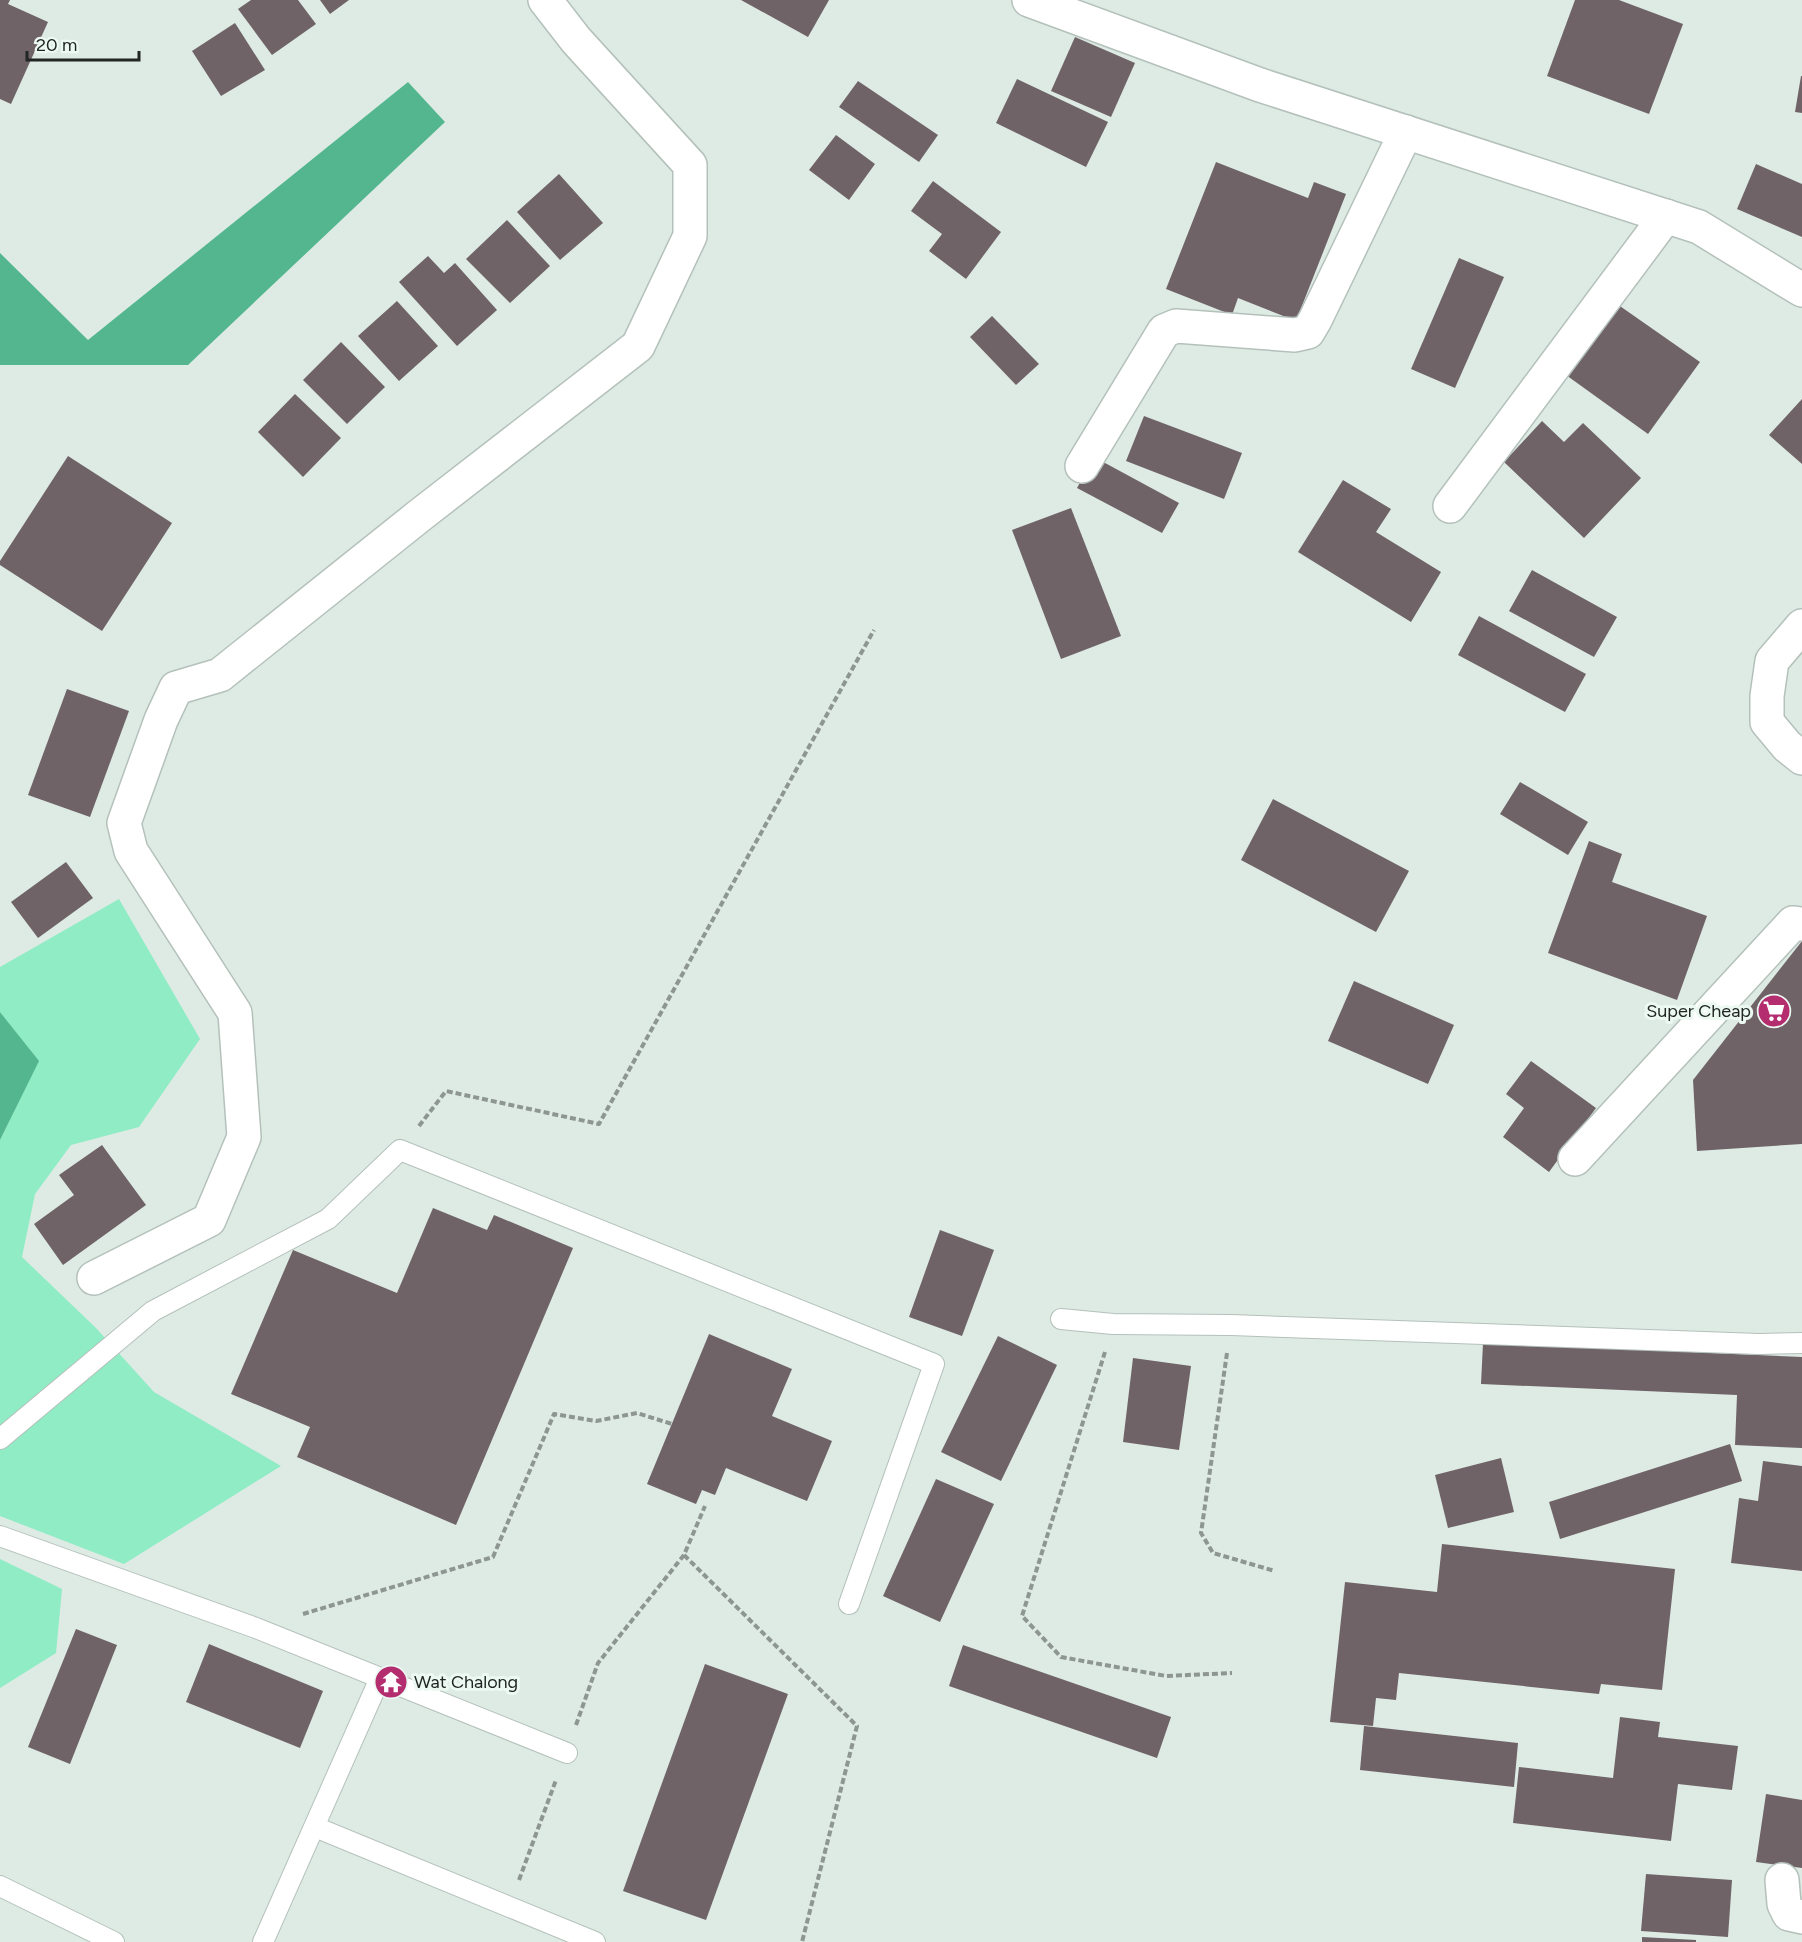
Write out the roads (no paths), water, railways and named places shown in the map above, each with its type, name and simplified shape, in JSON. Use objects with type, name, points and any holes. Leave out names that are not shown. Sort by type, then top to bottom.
[{"type":"street","points":[[94,1278],[209,1220],[244,1137],[235,1013],[131,851],[124,823],[161,720],[176,688],[220,675],[419,516],[638,346],[690,236],[690,165],[576,40],[545,0]]},
{"type":"street","points":[[1029,0],[1260,85],[1699,227],[1802,290]]},
{"type":"street","points":[[1082,465],[1164,331],[1176,326],[1295,335],[1308,332],[1316,320],[1406,132]]},
{"type":"street","points":[[1450,506],[1666,216]]},
{"type":"street","points":[[1802,626],[1772,661],[1767,696],[1767,722],[1786,746],[1802,758]]},
{"type":"street","points":[[1575,1159],[1793,923],[1802,924]]},
{"type":"street","points":[[1782,1880],[1784,1904],[1789,1914],[1802,1917]]},
{"type":"lane","points":[[0,1438],[153,1311],[328,1219],[400,1150],[934,1364],[849,1604]]},
{"type":"lane","points":[[1061,1319],[1113,1324],[1231,1325],[1759,1344],[1802,1343]]},
{"type":"lane","points":[[0,1536],[256,1628],[567,1753]]},
{"type":"lane","points":[[264,1942],[380,1678]]},
{"type":"lane","points":[[315,1827],[595,1942]]},
{"type":"lane","points":[[0,1886],[114,1942]]},
{"type":"place","name":"Super Cheap","points":[[1774,1011]]},
{"type":"place","name":"Wat Chalong","points":[[391,1682]]}]
